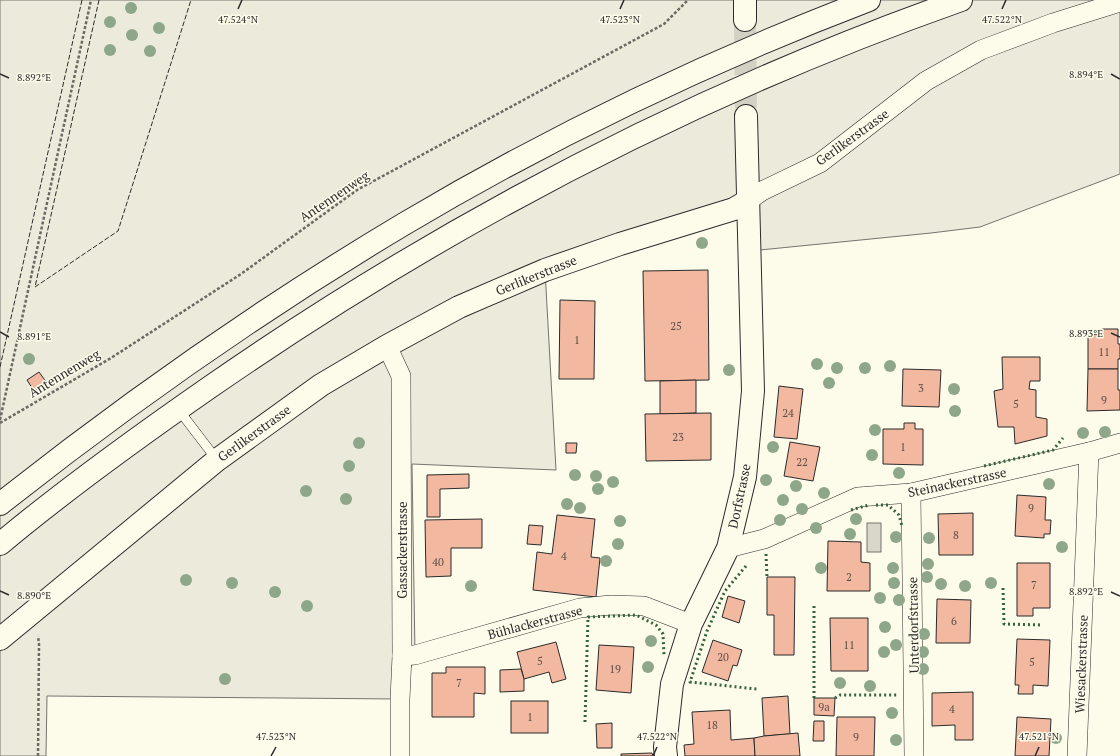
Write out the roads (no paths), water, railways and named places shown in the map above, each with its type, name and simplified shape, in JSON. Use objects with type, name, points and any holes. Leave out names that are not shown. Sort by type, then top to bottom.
[{"type":"main road","points":[[0,504],[116,415],[201,354],[297,290],[405,223],[502,169],[603,116],[773,39],[869,0]]},
{"type":"main road","points":[[0,544],[98,467],[178,409],[283,337],[380,275],[478,218],[566,171],[681,114],[776,72],[961,0]]},
{"type":"main road","name":"Dorfstrasse","points":[[666,756],[665,747],[672,684],[691,624],[728,548],[745,477],[753,391],[746,116]]},
{"type":"main road","name":"Gerlikerstrasse","points":[[0,639],[217,460],[321,385],[386,346],[459,307],[545,270],[620,244],[734,209],[749,200]]},
{"type":"street","name":"Gerlikerstrasse","points":[[749,200],[762,191],[820,163],[926,81],[981,50],[1053,22],[1120,2]]},
{"type":"street","name":"Gassackerstrasse","points":[[386,346],[401,376],[402,656],[400,756]]},
{"type":"street","name":"Steinackerstrasse","points":[[728,548],[764,539],[858,496],[911,494],[1089,452],[1120,443]]},
{"type":"street","name":"Wiesackerstrasse","points":[[1077,756],[1089,452]]},
{"type":"street","name":"Unterdorfstrasse","points":[[911,494],[914,756]]},
{"type":"street","name":"Bühlackerstrasse","points":[[402,656],[415,655],[580,608],[611,605],[644,606],[691,624]]},
{"type":"lane","points":[[178,409],[217,460]]},
{"type":"tunnel","points":[[745,20],[746,116]]}]
